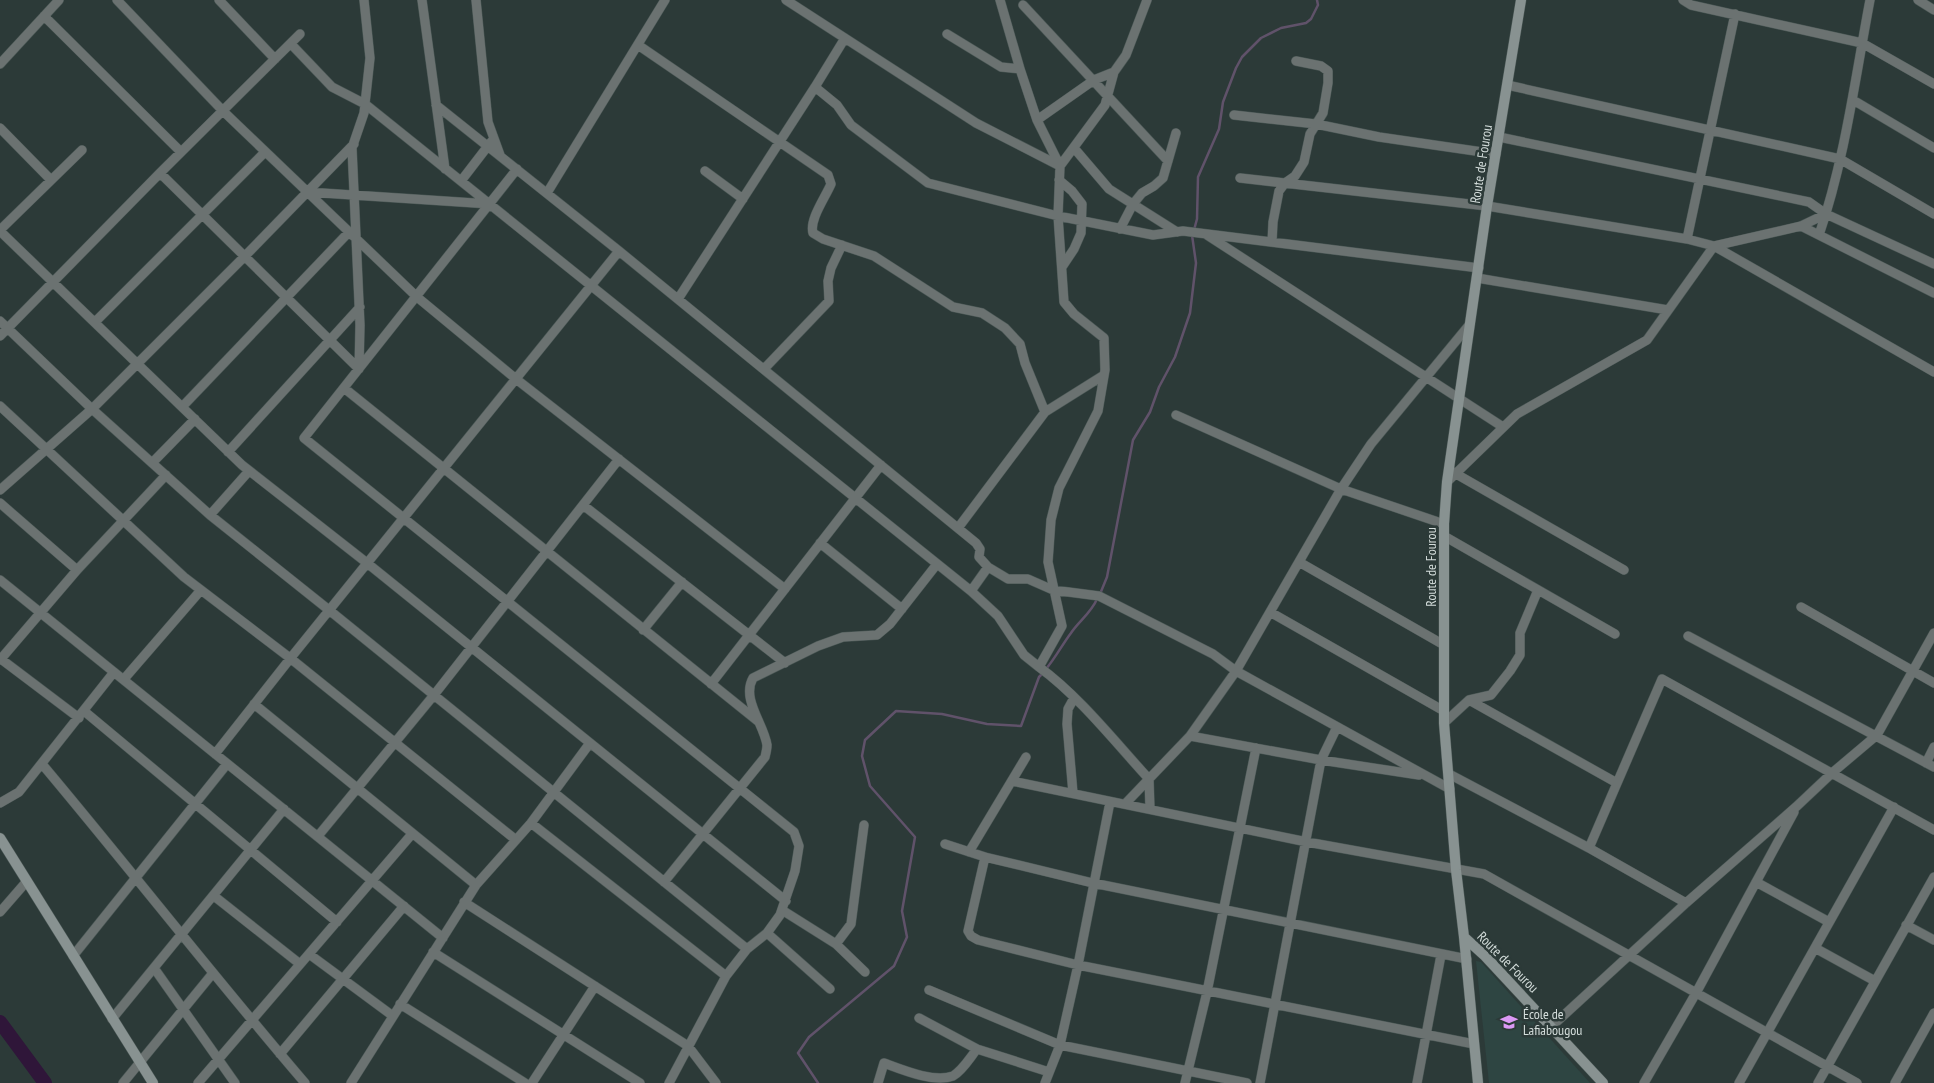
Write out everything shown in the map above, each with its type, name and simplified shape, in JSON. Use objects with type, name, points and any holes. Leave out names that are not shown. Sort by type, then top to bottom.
[{"type":"main road","name":"Route de Fourou","points":[[1521,0],[1458,398],[1452,471],[1447,482],[1444,524],[1444,724],[1456,870],[1464,938],[1485,956],[1604,1083]]},
{"type":"main road","points":[[0,838],[153,1083]]},
{"type":"main road","points":[[1464,938],[1478,1083]]},
{"type":"street","points":[[0,64],[59,0]]},
{"type":"street","points":[[117,0],[265,152],[417,297],[516,378],[785,589]]},
{"type":"street","points":[[219,0],[275,59]]},
{"type":"street","points":[[359,369],[360,307],[352,148],[365,104],[370,58],[364,0]]},
{"type":"street","points":[[422,0],[445,169]]},
{"type":"street","points":[[476,0],[488,122],[500,156]]},
{"type":"street","points":[[547,193],[665,0]]},
{"type":"street","points":[[786,0],[976,123],[1060,166]]},
{"type":"street","points":[[1000,0],[1037,120],[1060,166],[1058,216],[1064,302],[1074,314],[1104,338],[1104,375],[1098,411],[1059,488],[1051,520],[1048,562],[1062,626],[1040,667]]},
{"type":"street","points":[[1060,166],[1105,105],[1114,72],[1126,55],[1148,0]]},
{"type":"street","points":[[1683,0],[1691,5],[1862,43],[1934,84]]},
{"type":"street","points":[[1819,235],[1840,159],[1870,0]]},
{"type":"street","points":[[1918,0],[1934,10]]},
{"type":"street","points":[[1023,5],[1168,161]]},
{"type":"street","points":[[1687,239],[1735,14]]},
{"type":"street","points":[[44,16],[181,152]]},
{"type":"street","points":[[0,336],[300,34]]},
{"type":"street","points":[[947,34],[1001,67],[1020,69]]},
{"type":"street","points":[[678,299],[845,38]]},
{"type":"street","points":[[291,44],[332,87],[365,104],[971,591],[998,616],[1024,654],[1052,676],[1149,779],[1150,810]]},
{"type":"street","points":[[638,45],[828,174],[831,184],[811,226],[813,233],[823,239],[874,256],[952,307],[982,313],[1005,328],[1020,344],[1025,362],[1045,412]]},
{"type":"street","points":[[1272,242],[1274,211],[1279,191],[1285,183],[1295,176],[1304,162],[1310,134],[1323,113],[1328,83],[1328,71],[1321,66],[1296,61]]},
{"type":"street","points":[[1037,120],[1094,80],[1114,72]]},
{"type":"street","points":[[1508,85],[1840,159],[1934,214]]},
{"type":"street","points":[[815,87],[837,105],[851,125],[928,182],[1058,216],[1153,235],[1177,232],[1201,233],[1478,273],[1668,310]]},
{"type":"street","points":[[1852,100],[1934,148]]},
{"type":"street","points":[[436,105],[619,251],[976,543],[980,549],[978,557],[988,567],[1008,579],[1028,578],[1053,590],[1099,596],[1213,654],[1236,671],[1450,789]]},
{"type":"street","points":[[1234,116],[1316,124],[1379,137],[1496,154]]},
{"type":"street","points":[[0,128],[51,180]]},
{"type":"street","points":[[1120,228],[1133,204],[1142,193],[1154,186],[1162,178],[1176,133]]},
{"type":"street","points":[[460,181],[494,137]]},
{"type":"street","points":[[1499,137],[1809,202],[1826,214],[1934,264]]},
{"type":"street","points":[[0,490],[92,409],[354,144]]},
{"type":"street","points":[[1074,148],[1110,189],[1177,232]]},
{"type":"street","points":[[82,150],[0,230],[228,452],[249,470],[786,900]]},
{"type":"street","points":[[95,322],[265,152]]},
{"type":"street","points":[[517,169],[304,438],[794,832],[799,846],[795,871],[782,910],[767,934],[747,949],[726,976],[669,1083]]},
{"type":"street","points":[[704,171],[743,199]]},
{"type":"street","points":[[160,173],[359,369]]},
{"type":"street","points":[[1240,178],[1488,206],[1687,239],[1714,246],[1934,372]]},
{"type":"street","points":[[1059,180],[1072,191],[1082,204],[1081,232],[1074,249],[1062,267]]},
{"type":"street","points":[[307,192],[490,204]]},
{"type":"street","points":[[1624,570],[1452,471],[1516,414],[1647,340],[1714,246],[1801,226],[1826,214]]},
{"type":"street","points":[[1801,226],[1934,293]]},
{"type":"street","points":[[182,406],[349,232]]},
{"type":"street","points":[[1201,233],[1503,427]]},
{"type":"street","points":[[764,369],[829,301],[828,281],[831,268],[842,245]]},
{"type":"street","points":[[215,754],[290,658],[619,251]]},
{"type":"street","points":[[228,452],[360,307]]},
{"type":"street","points":[[0,321],[92,409],[210,515],[434,694],[747,949]]},
{"type":"street","points":[[1125,804],[1190,736],[1236,671],[1341,489],[1371,444],[1470,324]]},
{"type":"street","points":[[958,528],[1045,412],[1104,375]]},
{"type":"street","points":[[344,388],[759,722]]},
{"type":"street","points":[[0,406],[184,577],[290,658],[516,840]]},
{"type":"street","points":[[1176,415],[1341,489],[1444,524]]},
{"type":"street","points":[[152,463],[195,419]]},
{"type":"street","points":[[318,836],[434,694],[619,459]]},
{"type":"street","points":[[711,684],[881,465]]},
{"type":"street","points":[[210,515],[249,470]]},
{"type":"street","points":[[166,475],[77,570],[1,660],[81,715],[196,803],[337,922]]},
{"type":"street","points":[[0,504],[77,570]]},
{"type":"street","points":[[583,505],[785,663]]},
{"type":"street","points":[[1444,536],[1615,634]]},
{"type":"street","points":[[820,543],[902,609]]},
{"type":"street","points":[[1299,562],[1444,645]]},
{"type":"street","points":[[664,882],[765,757],[767,746],[752,702],[749,686],[753,678],[843,636],[877,635],[890,624],[937,564]]},
{"type":"street","points":[[971,591],[988,567]]},
{"type":"street","points":[[0,580],[373,880],[442,938]]},
{"type":"street","points":[[643,630],[682,582]]},
{"type":"street","points":[[124,679],[201,590]]},
{"type":"street","points":[[1444,724],[1469,700],[1491,695],[1510,671],[1520,655],[1520,633],[1538,590]]},
{"type":"street","points":[[1801,607],[1934,683]]},
{"type":"street","points":[[1270,612],[1444,711]]},
{"type":"street","points":[[1551,1027],[1686,903],[1877,735],[1934,633]]},
{"type":"street","points":[[1688,636],[1877,735],[1930,765],[1934,747]]},
{"type":"street","points":[[0,803],[18,792],[114,672]]},
{"type":"street","points":[[1589,848],[1662,679],[1934,830]]},
{"type":"street","points":[[1073,794],[1067,724],[1068,709],[1074,698]]},
{"type":"street","points":[[1469,700],[1617,783]]},
{"type":"street","points":[[254,704],[476,884]]},
{"type":"street","points":[[1260,1083],[1322,760],[1336,727]]},
{"type":"street","points":[[1190,736],[1322,760],[1425,776]]},
{"type":"street","points":[[351,1083],[476,884],[531,823],[590,743]]},
{"type":"street","points":[[1185,1083],[1207,992],[1256,748]]},
{"type":"street","points":[[968,852],[1026,757]]},
{"type":"street","points":[[42,764],[251,1020],[305,1083]]},
{"type":"street","points":[[73,956],[227,764]]},
{"type":"street","points":[[1449,774],[1589,848],[1686,903]]},
{"type":"street","points":[[1012,781],[1307,842],[1484,874],[1857,1083]]},
{"type":"street","points":[[1044,1083],[1060,1045],[1078,965],[1110,802]]},
{"type":"street","points":[[1644,1083],[1696,992],[1797,806]]},
{"type":"street","points":[[1739,1083],[1894,807]]},
{"type":"street","points":[[112,1019],[284,809]]},
{"type":"street","points":[[531,823],[726,976]]},
{"type":"street","points":[[836,944],[851,924],[864,825]]},
{"type":"street","points":[[198,1083],[412,834]]},
{"type":"street","points":[[945,844],[986,857],[1093,883],[1467,959]]},
{"type":"street","points":[[986,857],[968,931],[971,936],[978,940],[1078,965],[1474,1044]]},
{"type":"street","points":[[1818,1083],[1934,876]]},
{"type":"street","points":[[0,912],[26,881]]},
{"type":"street","points":[[1756,882],[1829,922]]},
{"type":"street","points":[[214,896],[300,964]]},
{"type":"street","points":[[464,902],[688,1046],[716,1083]]},
{"type":"street","points":[[280,1054],[404,906]]},
{"type":"street","points":[[782,910],[836,944],[864,972]]},
{"type":"street","points":[[1906,925],[1934,940]]},
{"type":"street","points":[[767,934],[830,988]]},
{"type":"street","points":[[1815,948],[1876,981]]},
{"type":"street","points":[[434,952],[640,1083]]},
{"type":"street","points":[[309,954],[393,1016]]},
{"type":"street","points":[[1417,1083],[1441,954]]},
{"type":"street","points":[[154,968],[235,1083]]},
{"type":"street","points":[[123,1083],[213,973]]},
{"type":"street","points":[[532,1083],[595,986]]},
{"type":"street","points":[[929,990],[1060,1045],[1247,1083]]},
{"type":"street","points":[[400,1004],[525,1083]]},
{"type":"street","points":[[1895,1083],[1934,1013]]},
{"type":"street","points":[[919,1018],[977,1050],[1049,1072]]},
{"type":"street","points":[[878,1083],[884,1063],[926,1078],[941,1081],[951,1078],[977,1050]]},
{"type":"shaded area","name":"École de Lafiabougou","points":[[1476,961],[1481,962],[1590,1083],[1489,1083]]},
{"type":"waterway","points":[[1194,230],[1197,219],[1198,177],[1219,129],[1223,102],[1236,68],[1242,57],[1261,38],[1281,28],[1306,23],[1311,19],[1318,5],[1317,0]]},
{"type":"waterway","points":[[1100,594],[1107,577],[1133,440],[1150,412],[1159,387],[1175,357],[1190,313],[1196,263],[1192,235]]},
{"type":"waterway","points":[[1046,669],[1074,629],[1092,609],[1097,599]]},
{"type":"waterway","points":[[818,1083],[798,1053],[809,1037],[894,966],[907,937],[902,911],[915,837],[870,786],[862,756],[865,740],[896,711],[942,714],[987,724],[1021,726],[1039,677],[1043,673]]},
{"type":"waterway","points":[[0,1022],[45,1083]]},
{"type":"place","name":"École de Lafiabougou","points":[[1509,1022]]}]
